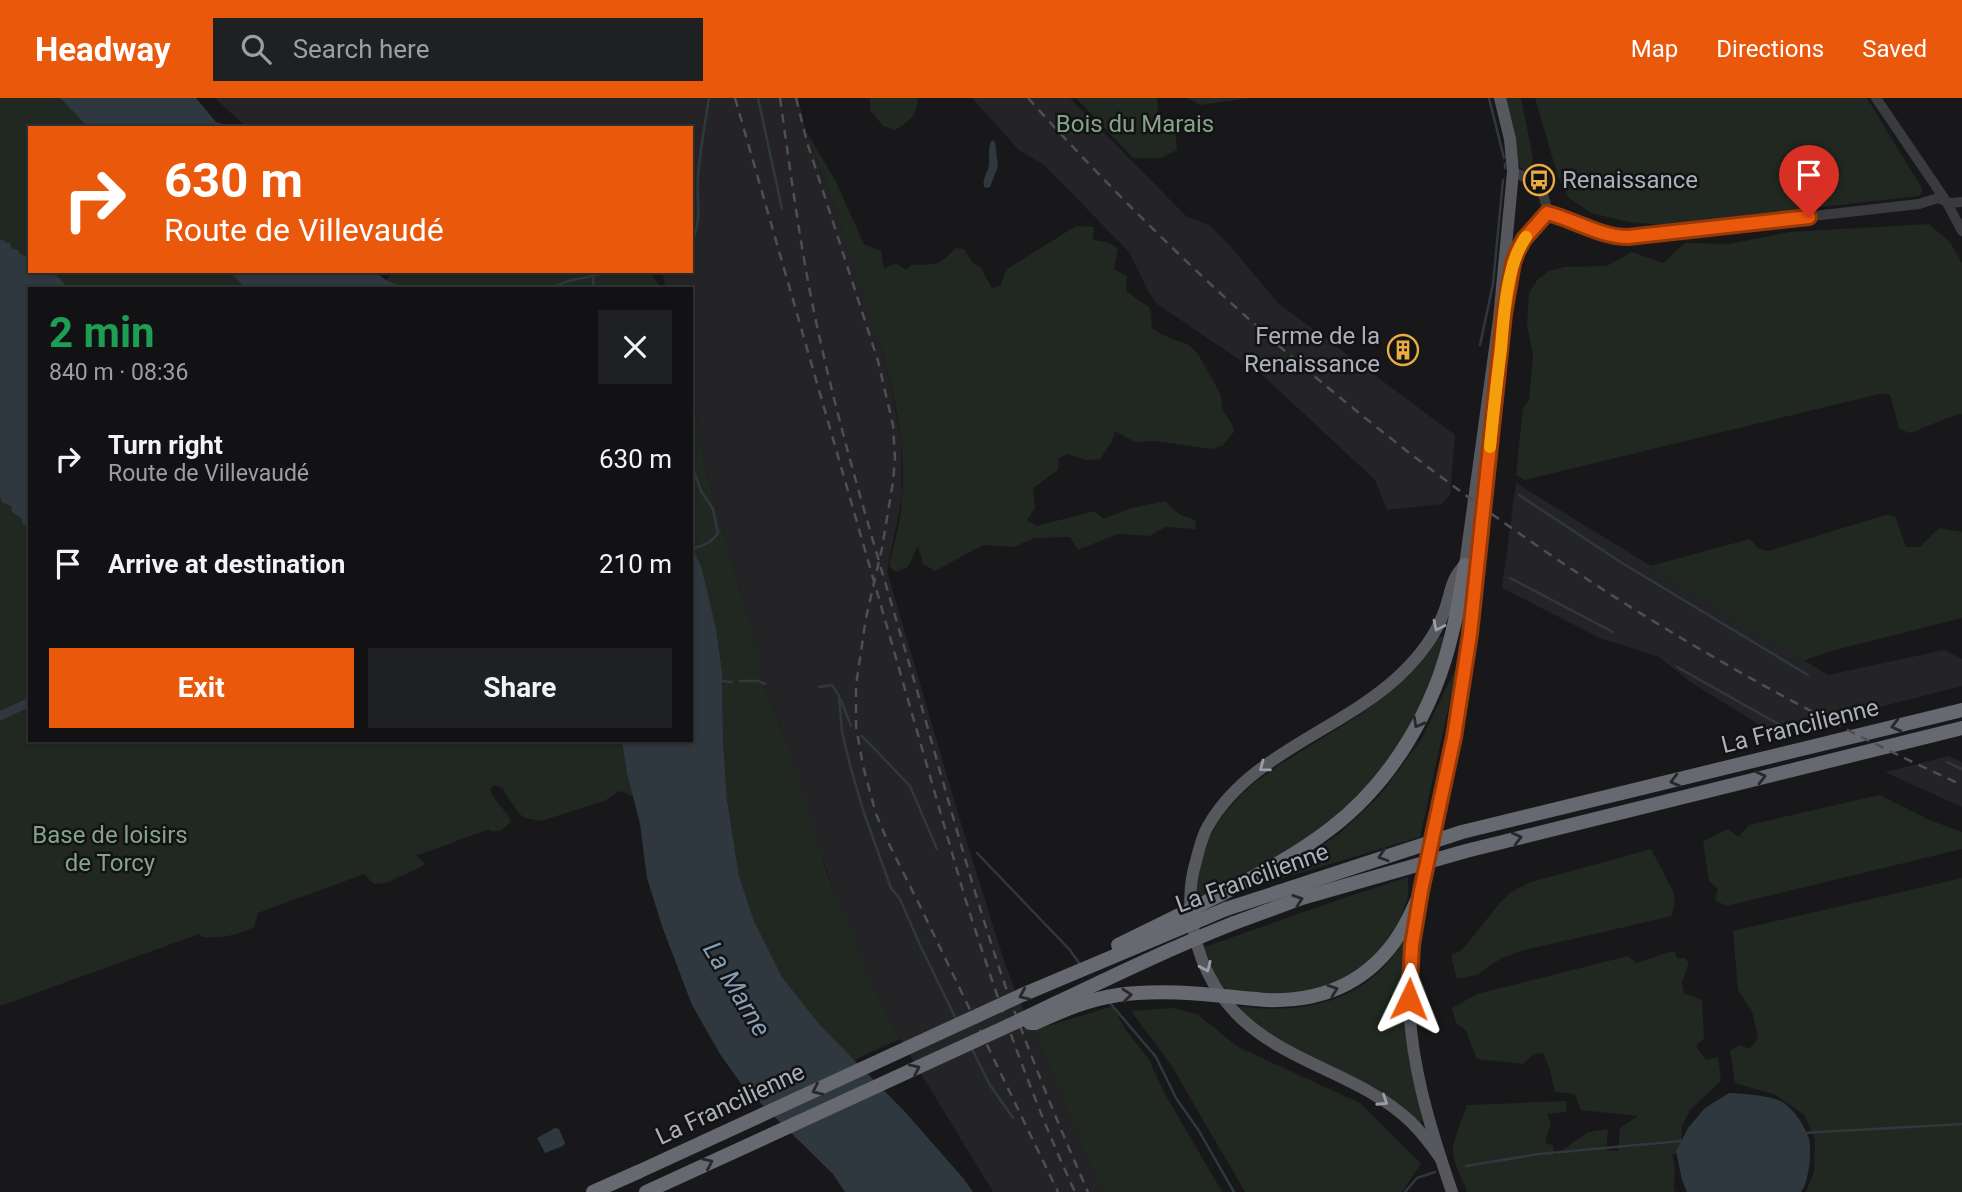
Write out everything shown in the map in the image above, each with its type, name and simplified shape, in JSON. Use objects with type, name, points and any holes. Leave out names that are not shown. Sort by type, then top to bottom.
[{"type":"highway","points":[[1223,902],[1351,812],[1384,776],[1405,747],[1438,680],[1452,635],[1465,565]]},
{"type":"highway","name":"La Francilienne","points":[[593,1192],[1223,902],[1462,832],[1962,710]]},
{"type":"highway","name":"La Francilienne","points":[[646,1192],[1014,1023],[1111,975],[1183,943],[1302,898],[1466,850],[1962,728]]},
{"type":"highway","points":[[1014,1023],[1035,1023],[1069,1008],[1118,995],[1198,994],[1285,1001],[1316,996],[1345,986],[1369,970],[1399,935],[1421,891]]},
{"type":"main road","points":[[1452,1192],[1419,1079],[1410,1016],[1409,982],[1421,891],[1454,737],[1473,608],[1504,314],[1515,189],[1510,139],[1500,98]]},
{"type":"main road","points":[[1441,1159],[1410,1121],[1387,1103],[1277,1045],[1244,1020],[1218,992],[1210,977],[1193,931],[1190,902],[1192,875],[1199,848],[1208,826],[1226,802],[1247,780],[1274,760],[1370,701],[1399,676],[1435,633],[1445,611],[1456,574],[1465,565],[1499,319],[1513,172]]},
{"type":"street","points":[[1877,98],[1946,201],[1962,231]]},
{"type":"street","points":[[1504,314],[1517,252],[1524,239],[1547,213],[1546,200],[1537,184],[1513,172]]},
{"type":"street","points":[[1547,213],[1616,237],[1628,237],[1919,204],[1938,198],[1950,203],[1962,202]]},
{"type":"shaded area","points":[[215,98],[798,98],[806,131],[877,333],[901,439],[902,498],[887,571],[1005,964],[1101,1192],[993,1192],[900,1039],[841,909],[813,833],[790,751],[757,669],[757,647],[706,472],[693,398],[693,287],[666,287],[662,273],[693,273],[693,126],[245,126]]},
{"type":"shaded area","points":[[972,98],[1070,98],[1186,216],[1209,225],[1278,303],[1455,435],[1450,495],[1442,504],[1387,510],[1375,480],[1261,374],[1157,304],[1129,252],[1044,165],[1019,150]]},
{"type":"shaded area","points":[[1516,483],[1828,675],[1944,650],[1962,659],[1962,686],[1774,734],[1689,681],[1659,657],[1600,638],[1502,588]]},
{"type":"shaded area","points":[[1949,756],[1962,762],[1962,807],[1885,772]]},
{"type":"green space","name":"Base de loisirs de Torcy","points":[[0,98],[60,98],[87,126],[28,126],[28,273],[231,273],[244,287],[28,287],[28,742],[634,742],[636,795],[631,796],[620,791],[604,801],[541,821],[524,818],[502,788],[495,785],[490,789],[492,794],[511,822],[500,831],[489,829],[416,856],[424,862],[423,866],[386,883],[374,884],[364,874],[258,913],[254,927],[242,932],[215,937],[202,937],[199,934],[0,1006]]},
{"type":"green space","points":[[870,98],[918,98],[912,117],[895,130],[883,126],[870,110]]},
{"type":"green space","name":"Bois du Marais","points":[[1076,98],[1157,98],[1158,114],[1175,128],[1177,150],[1161,158],[1133,158]]},
{"type":"green space","name":"Bois du Marais","points":[[1187,98],[1249,98],[1201,105]]},
{"type":"green space","points":[[1506,98],[1521,98],[1533,158],[1531,170],[1524,171],[1518,164]]},
{"type":"green space","points":[[1535,98],[1867,98],[1923,190],[1919,196],[1662,225],[1629,222],[1591,213],[1569,198],[1558,177]]},
{"type":"green space","points":[[806,131],[835,180],[864,244],[881,251],[884,269],[895,263],[906,270],[911,265],[936,263],[945,259],[955,248],[964,249],[972,262],[981,268],[992,288],[1000,286],[1007,269],[1076,226],[1094,227],[1093,240],[1118,248],[1114,269],[1127,276],[1126,291],[1150,308],[1152,328],[1189,345],[1198,354],[1221,395],[1222,409],[1234,432],[1222,446],[1212,449],[1154,441],[1135,442],[1115,431],[1111,443],[1100,459],[1086,460],[1068,454],[1059,458],[1058,470],[1033,488],[1035,508],[1027,520],[1037,526],[1094,511],[1104,519],[1128,509],[1165,501],[1179,514],[1195,520],[1196,529],[1165,527],[1150,536],[1117,534],[1078,550],[1070,537],[1034,538],[1014,547],[983,545],[935,571],[923,564],[918,546],[908,567],[896,572],[889,566],[900,515],[903,473],[894,396],[858,277]]},
{"type":"green space","points":[[1929,224],[1950,242],[1962,263],[1962,414],[1910,433],[1899,429],[1890,394],[1879,394],[1525,480],[1516,475],[1523,408],[1529,400],[1533,356],[1527,325],[1529,293],[1538,279],[1549,271],[1565,267],[1607,266],[1632,252],[1663,263],[1685,243],[1729,244],[1790,232]]},
{"type":"green space","points":[[393,273],[652,273],[660,287],[402,287],[386,280]]},
{"type":"green space","points":[[693,398],[706,472],[757,647],[757,669],[790,751],[826,871],[871,979],[900,1039],[854,1060],[820,1025],[782,977],[754,921],[739,876],[727,800],[722,670],[716,628],[702,569],[693,548]]},
{"type":"green space","points":[[1885,515],[1895,516],[1906,547],[1920,547],[1939,528],[1962,532],[1962,618],[1827,652],[1803,661],[1650,566],[1750,539],[1758,548],[1768,551]]},
{"type":"green space","points":[[1446,636],[1429,688],[1403,739],[1374,782],[1342,814],[1259,869],[1193,904],[1204,849],[1221,819],[1237,799],[1276,767],[1373,705],[1402,678],[1438,637]]},
{"type":"green space","points":[[1458,664],[1420,837],[1267,883],[1340,833],[1380,795],[1421,740]]},
{"type":"green space","points":[[1879,795],[1927,819],[1962,832],[1962,849],[1726,906],[1715,900],[1718,889],[1709,881],[1703,841],[1728,829],[1738,837],[1749,825]]},
{"type":"green space","points":[[1651,849],[1672,889],[1675,899],[1672,916],[1521,951],[1502,958],[1476,975],[1457,979],[1451,955],[1462,950],[1511,892],[1531,882]]},
{"type":"green space","points":[[1408,877],[1408,896],[1399,922],[1379,950],[1353,976],[1310,992],[1279,994],[1226,989],[1218,981],[1204,947]]},
{"type":"green space","points":[[1962,878],[1962,1192],[1806,1192],[1814,1171],[1815,1139],[1804,1115],[1776,1095],[1735,1083],[1730,1050],[1740,1045],[1750,1049],[1758,1037],[1752,1011],[1738,990],[1733,931]]},
{"type":"green space","points":[[1412,928],[1404,998],[1405,1033],[1421,1124],[1285,1045],[1248,1019],[1236,1006],[1296,1008],[1315,1005],[1351,992],[1383,968]]},
{"type":"green space","points":[[1675,952],[1677,958],[1685,958],[1689,964],[1682,982],[1684,993],[1702,1000],[1704,1038],[1696,1046],[1706,1060],[1718,1057],[1721,1081],[1690,1110],[1682,1126],[1681,1151],[1672,1155],[1675,1165],[1674,1190],[1677,1192],[1467,1192],[1456,1165],[1453,1148],[1467,1105],[1567,1101],[1566,1112],[1547,1114],[1551,1123],[1545,1143],[1553,1145],[1554,1156],[1588,1132],[1608,1129],[1606,1150],[1618,1151],[1620,1128],[1638,1116],[1581,1110],[1575,1094],[1555,1092],[1543,1053],[1534,1054],[1523,1064],[1477,1059],[1466,1031],[1456,1023],[1452,1008],[1477,994],[1628,956],[1637,963]]},
{"type":"green space","points":[[1113,1006],[1125,1029],[1148,1058],[1164,1092],[1222,1192],[1101,1192],[1034,1030]]},
{"type":"green space","points":[[1174,1008],[1197,1014],[1238,1047],[1360,1103],[1421,1164],[1402,1192],[1245,1192],[1171,1065],[1131,1011]]},
{"type":"water","points":[[60,98],[196,98],[216,122],[227,126],[87,126]]},
{"type":"water","points":[[992,140],[995,142],[998,166],[990,187],[987,188],[984,187],[984,181]]},
{"type":"water","points":[[0,239],[28,257],[28,273],[52,274],[66,287],[28,287],[28,526],[23,525],[21,518],[12,512],[11,506],[2,502]]},
{"type":"water","points":[[231,273],[377,273],[402,287],[244,287]]},
{"type":"water","name":"La Marne","points":[[693,548],[702,569],[716,628],[722,671],[727,800],[739,876],[754,921],[782,977],[820,1025],[906,1113],[973,1192],[845,1192],[833,1174],[742,1085],[720,1054],[692,1005],[662,926],[647,878],[640,824],[622,742],[693,742]]},
{"type":"water","points":[[1729,1093],[1779,1100],[1799,1119],[1809,1139],[1810,1151],[1808,1174],[1801,1192],[1687,1192],[1676,1151],[1688,1128],[1705,1108]]},
{"type":"water","points":[[555,1128],[559,1129],[565,1143],[545,1153],[537,1138]]},
{"type":"waterway","points":[[693,238],[698,219],[699,166],[709,98]]},
{"type":"waterway","points":[[758,98],[782,209]]},
{"type":"waterway","points":[[1489,98],[1504,158]]},
{"type":"waterway","points":[[1480,345],[1493,284],[1503,180]]},
{"type":"waterway","points":[[554,287],[603,273]]},
{"type":"waterway","points":[[593,276],[593,287]]},
{"type":"waterway","points":[[693,469],[701,491],[713,509],[718,533],[706,544],[693,548]]},
{"type":"waterway","points":[[1519,495],[1622,563],[1808,675]]},
{"type":"waterway","points":[[1510,578],[1613,632]]},
{"type":"waterway","points":[[1677,667],[1791,731]]},
{"type":"waterway","points":[[721,681],[732,682]]},
{"type":"waterway","points":[[740,681],[758,681],[765,684]]},
{"type":"waterway","points":[[819,687],[832,685],[838,694]]},
{"type":"waterway","points":[[839,695],[842,732],[851,769],[891,888],[900,899],[957,1021]]},
{"type":"waterway","points":[[841,700],[851,726]]},
{"type":"waterway","points":[[0,716],[28,703]]},
{"type":"waterway","points":[[862,736],[910,786],[937,849]]},
{"type":"waterway","points":[[1947,762],[1962,769]]},
{"type":"waterway","points":[[977,853],[1069,949],[1080,964]]},
{"type":"waterway","points":[[1110,1003],[1156,1057],[1176,1098],[1199,1131],[1234,1192]]},
{"type":"waterway","points":[[972,1049],[990,1085],[1013,1118]]},
{"type":"waterway","points":[[1803,1133],[1962,1124]]},
{"type":"waterway","points":[[1466,1166],[1539,1154],[1681,1141]]},
{"type":"waterway","points":[[1405,1192],[1417,1178],[1435,1172]]},
{"type":"railway","points":[[735,98],[965,898],[1016,1047],[1075,1192]]},
{"type":"railway","points":[[780,98],[813,307],[862,502],[993,949],[1034,1063],[1088,1192]]},
{"type":"railway","points":[[796,98],[807,142],[878,361],[893,425],[893,482],[866,618],[856,685],[856,726],[863,766],[876,814],[887,840],[1058,1192]]},
{"type":"railway","points":[[1028,98],[1129,205],[1234,306],[1344,401],[1459,490],[1578,573],[1702,650],[1830,721],[1962,785]]},
{"type":"slow traffic","points":[[1490,447],[1504,314],[1513,263],[1526,237]]},
{"type":"place","name":"Renaissance","points":[[1539,180]]},
{"type":"place","name":"Ferme de la Renaissance","points":[[1403,350]]},
{"type":"route","points":[[1409,999],[1412,945],[1421,891],[1454,737],[1470,634],[1504,314],[1517,252],[1524,239],[1547,213],[1616,237],[1809,217]]}]
